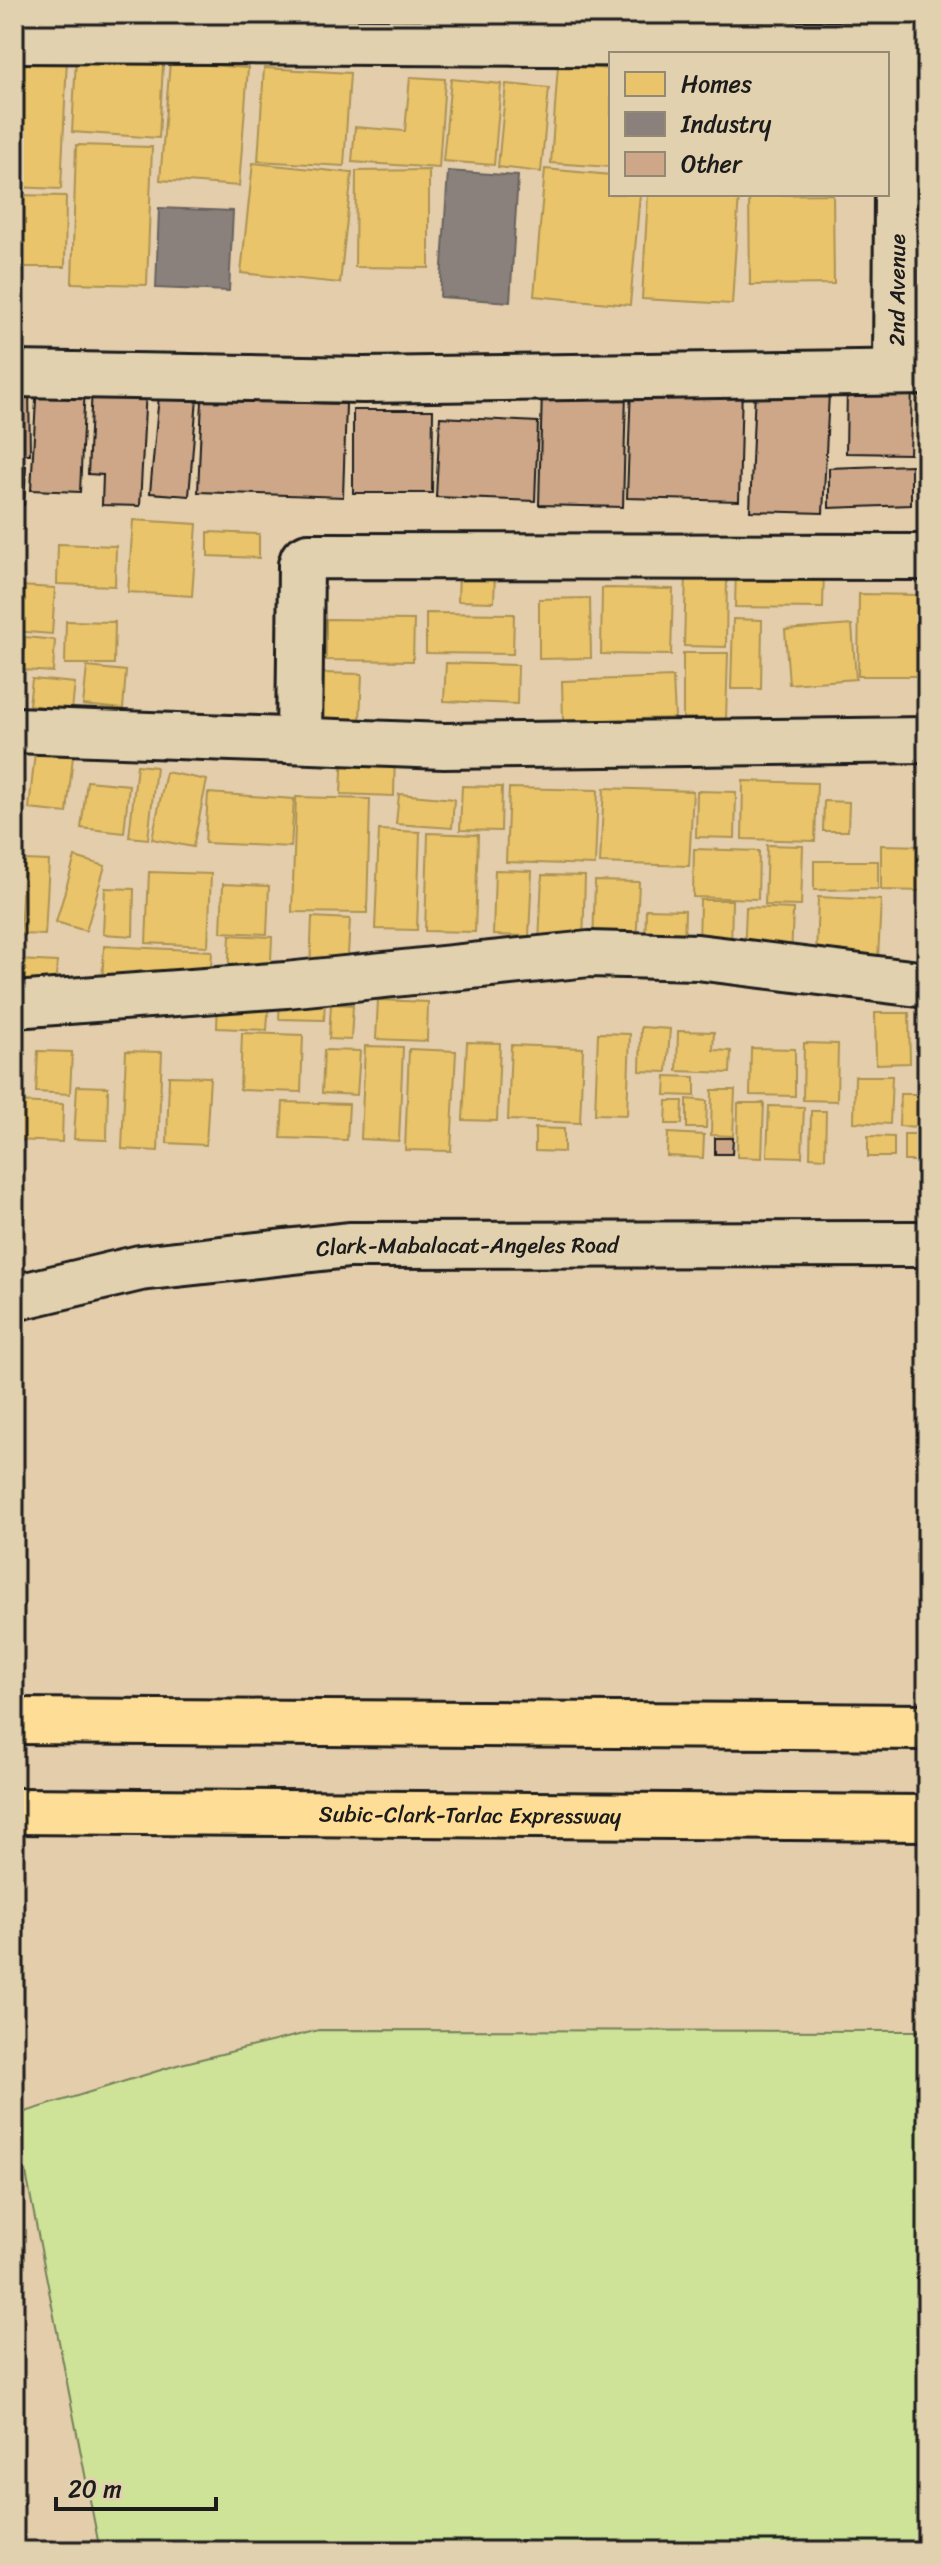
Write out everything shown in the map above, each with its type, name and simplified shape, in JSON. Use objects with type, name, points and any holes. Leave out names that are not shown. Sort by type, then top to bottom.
[{"type":"highway","points":[[14,1721],[927,1727]]},
{"type":"highway","name":"Subic-Clark-Tarlac Expressway","points":[[14,1811],[927,1818]]},
{"type":"street","points":[[14,40],[907,35]]},
{"type":"street","name":"2nd Avenue","points":[[907,35],[911,372]]},
{"type":"street","points":[[14,374],[364,380],[911,372]]},
{"type":"street","points":[[299,740],[301,565],[308,556],[927,557]]},
{"type":"street","points":[[14,730],[444,746],[927,740]]},
{"type":"street","points":[[14,1005],[286,985],[589,954],[697,957],[927,985]]},
{"type":"street","name":"Clark-Mabalacat-Angeles Road","points":[[14,1298],[140,1268],[349,1245],[927,1244]]},
{"type":"green space","points":[[319,2030],[927,2031],[927,2551],[100,2551],[16,2122],[25,2112],[177,2065]]},
{"type":"building: Homes","points":[[442,14],[495,14],[493,33],[440,25]]},
{"type":"building: Homes","points":[[14,56],[67,58],[61,189],[14,187]]},
{"type":"building: Homes","points":[[76,59],[163,65],[159,138],[72,132]]},
{"type":"building: Homes","points":[[170,62],[248,68],[239,186],[160,180]]},
{"type":"building: Homes","points":[[558,65],[609,69],[609,167],[551,163]]},
{"type":"building: Homes","points":[[264,68],[350,73],[344,166],[258,161]]},
{"type":"building: Homes","points":[[410,77],[445,79],[439,168],[352,162],[355,127],[405,131]]},
{"type":"building: Homes","points":[[451,79],[501,84],[494,165],[443,161]]},
{"type":"building: Homes","points":[[506,84],[549,88],[541,172],[498,167]]},
{"type":"building: Homes","points":[[76,145],[152,147],[147,285],[72,283]]},
{"type":"building: Homes","points":[[253,163],[352,173],[340,283],[241,273]]},
{"type":"building: Homes","points":[[545,169],[609,175],[609,196],[640,196],[630,305],[534,296]]},
{"type":"building: Homes","points":[[429,170],[429,268],[355,267],[356,171]]},
{"type":"building: Homes","points":[[925,187],[927,253],[923,253]]},
{"type":"building: Homes","points":[[14,195],[66,196],[65,267],[14,267]]},
{"type":"building: Homes","points":[[648,196],[739,196],[732,304],[642,299]]},
{"type":"building: Homes","points":[[749,196],[833,196],[834,284],[750,285]]},
{"type":"building: Homes","points":[[133,520],[197,524],[192,596],[128,592]]},
{"type":"building: Homes","points":[[208,532],[259,534],[259,558],[208,556]]},
{"type":"building: Homes","points":[[58,544],[116,546],[115,586],[57,584]]},
{"type":"building: Homes","points":[[736,567],[824,569],[823,608],[735,607]]},
{"type":"building: Homes","points":[[459,572],[495,573],[494,602],[458,601]]},
{"type":"building: Homes","points":[[686,573],[727,574],[726,647],[684,646]]},
{"type":"building: Homes","points":[[18,586],[55,588],[52,634],[14,631]]},
{"type":"building: Homes","points":[[602,588],[673,589],[671,655],[601,654]]},
{"type":"building: Homes","points":[[859,594],[921,595],[920,676],[858,676]]},
{"type":"building: Homes","points":[[590,598],[591,658],[539,659],[539,599]]},
{"type":"building: Homes","points":[[426,613],[514,614],[513,654],[426,653]]},
{"type":"building: Homes","points":[[326,619],[414,620],[413,661],[326,660]]},
{"type":"building: Homes","points":[[733,619],[762,620],[761,689],[731,689]]},
{"type":"building: Homes","points":[[66,621],[115,622],[114,664],[65,664]]},
{"type":"building: Homes","points":[[852,625],[856,679],[789,684],[785,630]]},
{"type":"building: Homes","points":[[25,637],[55,640],[53,672],[23,670]]},
{"type":"building: Homes","points":[[683,653],[728,653],[726,719],[683,718]]},
{"type":"building: Homes","points":[[446,663],[518,665],[517,704],[444,701]]},
{"type":"building: Homes","points":[[87,667],[126,671],[123,709],[83,705]]},
{"type":"building: Homes","points":[[321,673],[362,674],[360,720],[319,718]]},
{"type":"building: Homes","points":[[673,677],[675,718],[563,721],[562,681]]},
{"type":"building: Homes","points":[[32,679],[75,683],[72,710],[29,705]]},
{"type":"building: Homes","points":[[343,749],[395,751],[394,796],[341,794]]},
{"type":"building: Homes","points":[[35,752],[73,756],[67,813],[29,809]]},
{"type":"building: Homes","points":[[137,765],[156,767],[148,839],[129,837]]},
{"type":"building: Homes","points":[[166,772],[207,780],[193,847],[152,839]]},
{"type":"building: Homes","points":[[87,781],[129,785],[124,833],[81,828]]},
{"type":"building: Homes","points":[[743,781],[817,783],[815,841],[742,839]]},
{"type":"building: Homes","points":[[462,786],[502,787],[501,831],[460,830]]},
{"type":"building: Homes","points":[[509,788],[598,790],[595,865],[506,862]]},
{"type":"building: Homes","points":[[604,788],[693,791],[689,866],[600,863]]},
{"type":"building: Homes","points":[[697,791],[736,792],[735,838],[696,837]]},
{"type":"building: Homes","points":[[208,793],[294,799],[291,847],[205,843]]},
{"type":"building: Homes","points":[[399,794],[454,799],[452,828],[396,824]]},
{"type":"building: Homes","points":[[296,797],[370,799],[367,913],[292,912]]},
{"type":"building: Homes","points":[[824,801],[849,802],[848,831],[823,831]]},
{"type":"building: Homes","points":[[14,824],[18,824],[16,869],[14,869]]},
{"type":"building: Homes","points":[[379,830],[420,832],[417,930],[375,929]]},
{"type":"building: Homes","points":[[428,833],[478,835],[475,932],[425,931]]},
{"type":"building: Homes","points":[[767,845],[803,846],[801,906],[765,905]]},
{"type":"building: Homes","points":[[881,845],[925,846],[924,891],[881,890]]},
{"type":"building: Homes","points":[[694,849],[759,851],[758,899],[693,897]]},
{"type":"building: Homes","points":[[75,857],[105,866],[86,931],[56,922]]},
{"type":"building: Homes","points":[[24,860],[49,861],[45,935],[20,934]]},
{"type":"building: Homes","points":[[814,861],[878,861],[878,889],[814,890]]},
{"type":"building: Homes","points":[[495,870],[532,871],[529,936],[493,935]]},
{"type":"building: Homes","points":[[149,872],[211,874],[208,946],[146,943]]},
{"type":"building: Homes","points":[[542,875],[585,876],[583,945],[539,944]]},
{"type":"building: Homes","points":[[595,881],[639,882],[636,948],[593,947]]},
{"type":"building: Homes","points":[[223,884],[269,886],[267,934],[221,932]]},
{"type":"building: Homes","points":[[105,888],[134,889],[133,936],[103,934]]},
{"type":"building: Homes","points":[[818,897],[881,900],[878,959],[816,957]]},
{"type":"building: Homes","points":[[700,900],[732,900],[731,951],[699,950]]},
{"type":"building: Homes","points":[[746,907],[793,909],[791,959],[744,959]]},
{"type":"building: Homes","points":[[646,909],[685,910],[684,949],[645,948]]},
{"type":"building: Homes","points":[[312,917],[350,919],[347,972],[310,971]]},
{"type":"building: Homes","points":[[230,935],[272,937],[270,983],[228,981]]},
{"type":"building: Homes","points":[[104,946],[212,951],[210,988],[102,984]]},
{"type":"building: Homes","points":[[18,960],[57,962],[55,993],[16,991]]},
{"type":"building: Homes","points":[[280,998],[325,999],[324,1020],[279,1019]]},
{"type":"building: Homes","points":[[218,999],[269,1001],[267,1030],[217,1028]]},
{"type":"building: Homes","points":[[378,1000],[428,1002],[427,1041],[376,1039]]},
{"type":"building: Homes","points":[[331,1004],[353,1005],[351,1040],[329,1039]]},
{"type":"building: Homes","points":[[875,1013],[909,1013],[910,1063],[876,1064]]},
{"type":"building: Homes","points":[[641,1027],[670,1029],[667,1072],[640,1071]]},
{"type":"building: Homes","points":[[678,1031],[714,1032],[713,1050],[731,1051],[730,1073],[677,1071]]},
{"type":"building: Homes","points":[[242,1033],[303,1035],[301,1092],[240,1090]]},
{"type":"building: Homes","points":[[598,1033],[630,1034],[627,1115],[595,1114]]},
{"type":"building: Homes","points":[[467,1042],[500,1043],[497,1121],[463,1120]]},
{"type":"building: Homes","points":[[804,1043],[838,1044],[837,1101],[803,1100]]},
{"type":"building: Homes","points":[[511,1045],[583,1048],[580,1123],[508,1120]]},
{"type":"building: Homes","points":[[365,1046],[403,1047],[399,1141],[361,1139]]},
{"type":"building: Homes","points":[[751,1048],[795,1049],[795,1096],[750,1095]]},
{"type":"building: Homes","points":[[409,1049],[456,1051],[451,1151],[405,1150]]},
{"type":"building: Homes","points":[[324,1050],[360,1051],[357,1095],[322,1093]]},
{"type":"building: Homes","points":[[38,1051],[72,1052],[70,1094],[36,1092]]},
{"type":"building: Homes","points":[[126,1051],[162,1052],[158,1151],[122,1149]]},
{"type":"building: Homes","points":[[14,1066],[19,1066],[18,1095],[14,1095]]},
{"type":"building: Homes","points":[[169,1076],[210,1077],[206,1145],[167,1143]]},
{"type":"building: Homes","points":[[666,1076],[695,1077],[695,1096],[665,1095]]},
{"type":"building: Homes","points":[[855,1076],[892,1076],[890,1124],[854,1122]]},
{"type":"building: Homes","points":[[77,1086],[108,1087],[107,1140],[74,1139]]},
{"type":"building: Homes","points":[[712,1090],[735,1090],[733,1136],[711,1135]]},
{"type":"building: Homes","points":[[900,1094],[924,1094],[923,1127],[899,1126]]},
{"type":"building: Homes","points":[[687,1099],[707,1101],[706,1128],[687,1128]]},
{"type":"building: Homes","points":[[667,1101],[683,1101],[682,1124],[666,1124]]},
{"type":"building: Homes","points":[[14,1102],[63,1104],[62,1142],[14,1140]]},
{"type":"building: Homes","points":[[283,1102],[349,1104],[347,1140],[281,1138]]},
{"type":"building: Homes","points":[[738,1103],[764,1103],[762,1158],[737,1157]]},
{"type":"building: Homes","points":[[769,1106],[804,1107],[802,1157],[767,1156]]},
{"type":"building: Homes","points":[[811,1111],[826,1111],[825,1158],[810,1157]]},
{"type":"building: Homes","points":[[535,1128],[564,1129],[564,1152],[535,1151]]},
{"type":"building: Homes","points":[[668,1133],[704,1135],[703,1158],[667,1156]]},
{"type":"building: Homes","points":[[904,1134],[927,1134],[927,1161],[904,1161]]},
{"type":"building: Homes","points":[[868,1136],[894,1137],[894,1157],[868,1157]]},
{"type":"building: Industry","points":[[341,14],[396,14],[395,35],[340,31]]},
{"type":"building: Industry","points":[[448,171],[518,176],[510,302],[440,297]]},
{"type":"building: Industry","points":[[159,208],[233,211],[229,291],[156,288]]},
{"type":"building: Other","points":[[37,382],[85,384],[80,492],[31,490]]},
{"type":"building: Other","points":[[631,385],[742,387],[739,501],[627,498]]},
{"type":"building: Other","points":[[92,386],[146,388],[140,506],[102,505],[103,475],[88,474]]},
{"type":"building: Other","points":[[847,387],[912,389],[910,454],[846,453]]},
{"type":"building: Other","points":[[14,389],[29,389],[30,454],[14,454]]},
{"type":"building: Other","points":[[755,389],[829,393],[823,513],[750,511]]},
{"type":"building: Other","points":[[542,390],[626,392],[623,507],[539,505]]},
{"type":"building: Other","points":[[159,395],[197,398],[189,496],[150,493]]},
{"type":"building: Other","points":[[202,400],[346,404],[343,497],[198,492]]},
{"type":"building: Other","points":[[353,410],[433,410],[432,493],[353,493]]},
{"type":"building: Other","points":[[440,417],[538,422],[535,501],[436,497]]},
{"type":"building: Other","points":[[911,465],[911,505],[829,508],[829,468]]},
{"type":"building: Other","points":[[14,466],[26,466],[24,505],[14,505]]},
{"type":"building: Other","points":[[715,1138],[733,1138],[732,1154],[715,1154]]}]
